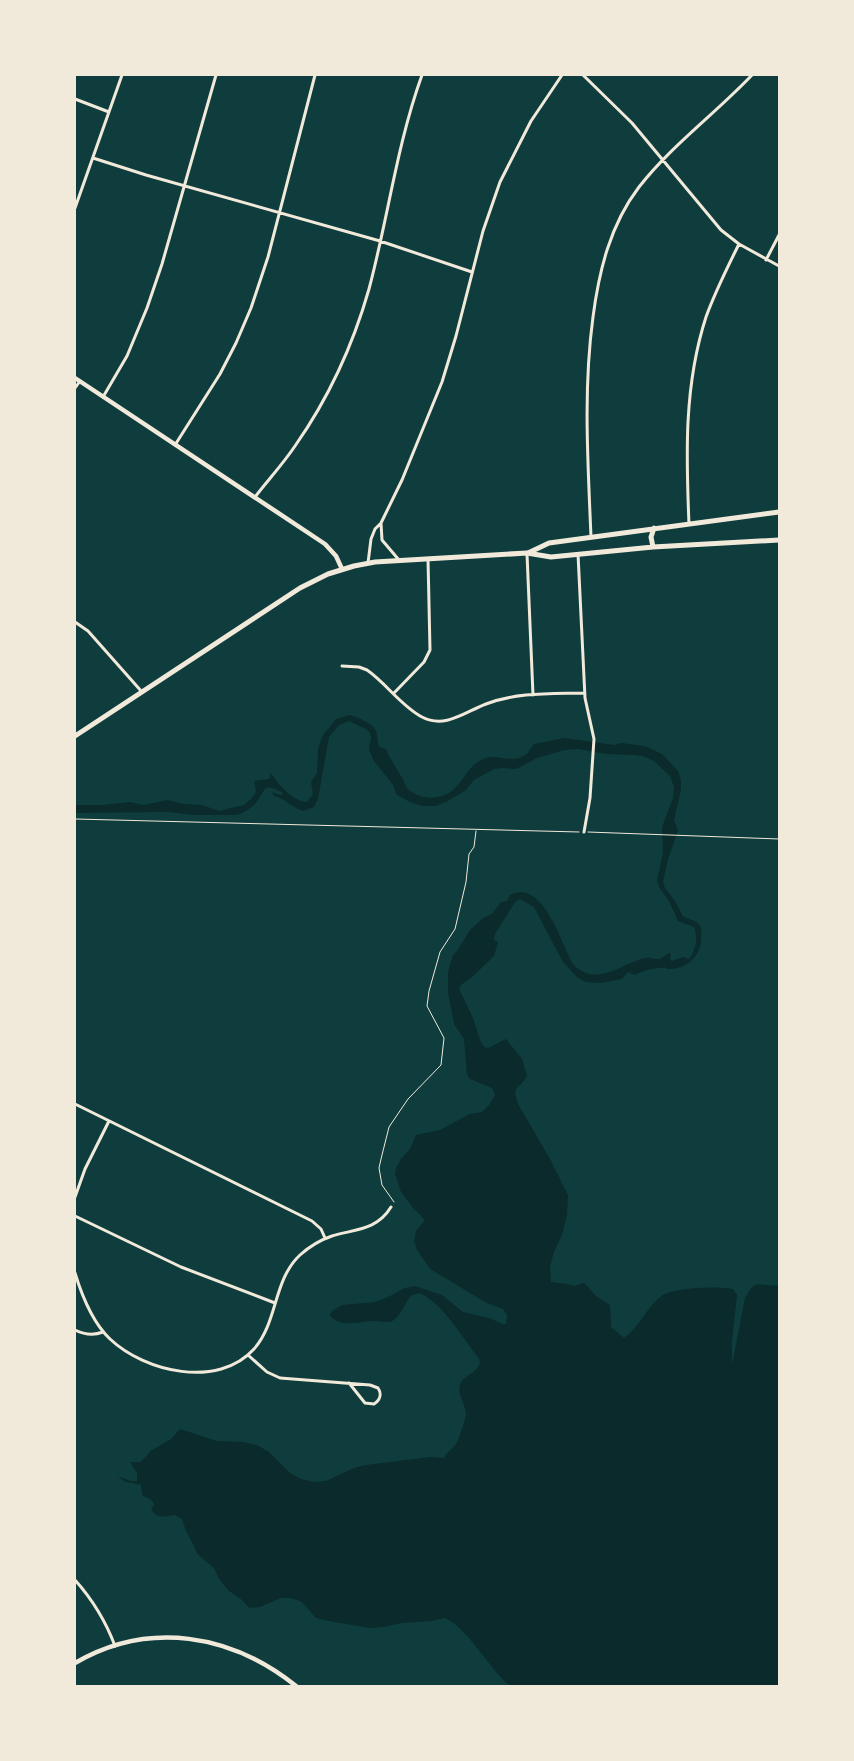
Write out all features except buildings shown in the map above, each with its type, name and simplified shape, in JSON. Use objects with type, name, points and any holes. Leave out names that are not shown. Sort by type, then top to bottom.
[{"type":"main road","points":[[527,553],[550,543],[779,512]]},
{"type":"main road","points":[[653,547],[651,537],[654,528]]},
{"type":"main road","points":[[76,733],[300,588],[342,569],[368,563],[399,560],[527,553],[551,557],[653,547],[779,540]]},
{"type":"street","points":[[75,208],[122,75]]},
{"type":"street","points":[[103,397],[127,356],[158,276],[216,75]]},
{"type":"street","points":[[176,445],[213,386],[236,342],[258,288],[315,75]]},
{"type":"street","points":[[255,497],[302,436],[336,374],[364,306],[409,116],[422,75]]},
{"type":"street","points":[[399,560],[382,540],[380,533],[381,523],[411,459],[442,382],[488,213],[506,169],[531,121],[562,75]]},
{"type":"street","points":[[583,75],[620,110],[717,225],[738,244],[779,266]]},
{"type":"street","points":[[591,538],[586,403],[589,346],[598,286],[608,247],[622,214],[639,188],[664,160],[752,75]]},
{"type":"street","points":[[75,98],[109,112]]},
{"type":"street","points":[[93,158],[184,186],[380,241],[472,272]]},
{"type":"street","points":[[766,260],[779,235]]},
{"type":"street","points":[[689,524],[686,436],[692,371],[710,305],[738,244]]},
{"type":"street","points":[[75,388],[77,380],[255,497],[329,548],[336,556],[342,569]]},
{"type":"street","points":[[368,563],[370,539],[375,529],[381,523]]},
{"type":"street","points":[[527,553],[533,695]]},
{"type":"street","points":[[578,554],[579,615],[585,693],[594,738],[590,798],[584,832]]},
{"type":"street","points":[[394,693],[424,662],[430,650],[428,559]]},
{"type":"street","points":[[75,622],[88,630],[142,692]]},
{"type":"street","points":[[342,666],[359,667],[367,670],[417,714],[439,722],[456,718],[495,700],[516,696],[585,693]]},
{"type":"street","points":[[75,1104],[312,1221],[321,1229],[325,1238]]},
{"type":"street","points":[[75,1197],[85,1169],[109,1121]]},
{"type":"street","points":[[75,1272],[85,1301],[103,1332],[131,1355],[154,1365],[171,1369],[212,1372],[234,1364],[248,1355],[263,1335],[282,1281],[293,1262],[308,1248],[325,1238],[369,1227],[379,1221],[391,1207]]},
{"type":"street","points":[[75,1216],[181,1267],[275,1303]]},
{"type":"street","points":[[75,1330],[91,1335],[103,1332]]},
{"type":"street","points":[[248,1355],[266,1372],[280,1378],[349,1383],[375,1386],[380,1391],[379,1399],[374,1404],[365,1403],[349,1383]]},
{"type":"street","points":[[75,1580],[101,1617],[115,1646]]},
{"type":"street","points":[[75,1662],[127,1641],[164,1637],[186,1638],[209,1642],[231,1650],[263,1665],[296,1686]]},
{"type":"path","points":[[75,819],[779,839]]},
{"type":"path","points":[[388,1212],[394,1212],[395,1208],[393,1200],[382,1185],[379,1168],[381,1159],[390,1127],[408,1099],[441,1065],[444,1038],[427,1006],[429,991],[440,952],[455,929],[466,882],[469,854],[474,847],[476,831]]},
{"type":"water","points":[[350,715],[365,721],[375,728],[379,747],[386,749],[407,788],[419,796],[431,798],[449,793],[477,762],[488,757],[511,759],[522,757],[528,753],[534,744],[564,738],[614,745],[621,743],[645,746],[662,754],[678,771],[681,789],[674,820],[678,831],[668,859],[663,882],[683,916],[700,926],[700,947],[691,961],[681,967],[654,969],[635,975],[628,972],[622,979],[601,983],[586,982],[578,978],[563,962],[534,907],[520,899],[515,902],[495,934],[494,940],[498,942],[494,956],[462,984],[459,989],[484,1047],[488,1048],[506,1039],[522,1059],[527,1076],[516,1089],[515,1094],[518,1104],[550,1159],[568,1195],[567,1215],[562,1235],[550,1266],[551,1282],[574,1286],[584,1283],[597,1297],[610,1305],[611,1327],[624,1338],[634,1329],[655,1302],[666,1294],[695,1288],[733,1289],[737,1295],[732,1341],[732,1365],[745,1298],[751,1288],[757,1284],[779,1286],[779,1686],[510,1686],[461,1629],[444,1618],[370,1628],[316,1618],[302,1602],[291,1598],[281,1598],[260,1607],[249,1608],[241,1599],[229,1591],[219,1579],[214,1568],[197,1554],[182,1519],[175,1515],[156,1515],[151,1509],[154,1505],[152,1501],[142,1495],[141,1485],[126,1482],[117,1476],[137,1481],[137,1473],[130,1462],[141,1462],[152,1450],[171,1439],[180,1429],[217,1441],[243,1442],[257,1445],[269,1452],[290,1473],[301,1479],[314,1482],[326,1481],[354,1468],[366,1465],[430,1457],[444,1458],[457,1442],[466,1417],[459,1389],[461,1382],[480,1363],[478,1357],[452,1322],[438,1306],[420,1293],[412,1295],[397,1317],[389,1322],[345,1323],[339,1322],[330,1315],[332,1311],[342,1305],[376,1302],[405,1288],[415,1286],[442,1295],[463,1312],[506,1324],[507,1315],[503,1309],[487,1303],[430,1269],[417,1250],[414,1241],[416,1231],[425,1220],[401,1192],[395,1174],[396,1168],[410,1149],[416,1135],[440,1130],[470,1114],[482,1112],[495,1095],[492,1088],[470,1079],[467,1075],[464,1039],[454,1024],[448,992],[448,972],[453,955],[470,930],[483,918],[492,914],[501,902],[507,901],[510,895],[522,892],[532,896],[542,904],[550,916],[573,964],[586,973],[593,975],[601,974],[638,960],[647,958],[660,959],[669,953],[671,954],[670,960],[672,961],[683,957],[689,959],[695,948],[696,935],[694,927],[678,921],[657,880],[663,853],[662,827],[673,798],[674,787],[670,776],[654,761],[643,756],[606,754],[578,749],[565,750],[537,758],[516,769],[494,769],[474,780],[465,791],[446,802],[436,806],[422,806],[397,795],[393,785],[374,761],[369,750],[370,733],[349,721],[339,725],[329,737],[318,799],[314,807],[303,811],[274,796],[272,792],[281,795],[283,793],[276,789],[268,788],[265,789],[253,806],[237,815],[193,815],[169,812],[75,813],[75,805],[130,802],[143,805],[168,800],[183,804],[202,805],[219,811],[244,805],[256,792],[254,781],[269,779],[271,773],[291,795],[296,799],[307,802],[313,794],[311,782],[317,773],[318,749],[323,735],[336,719]]}]
